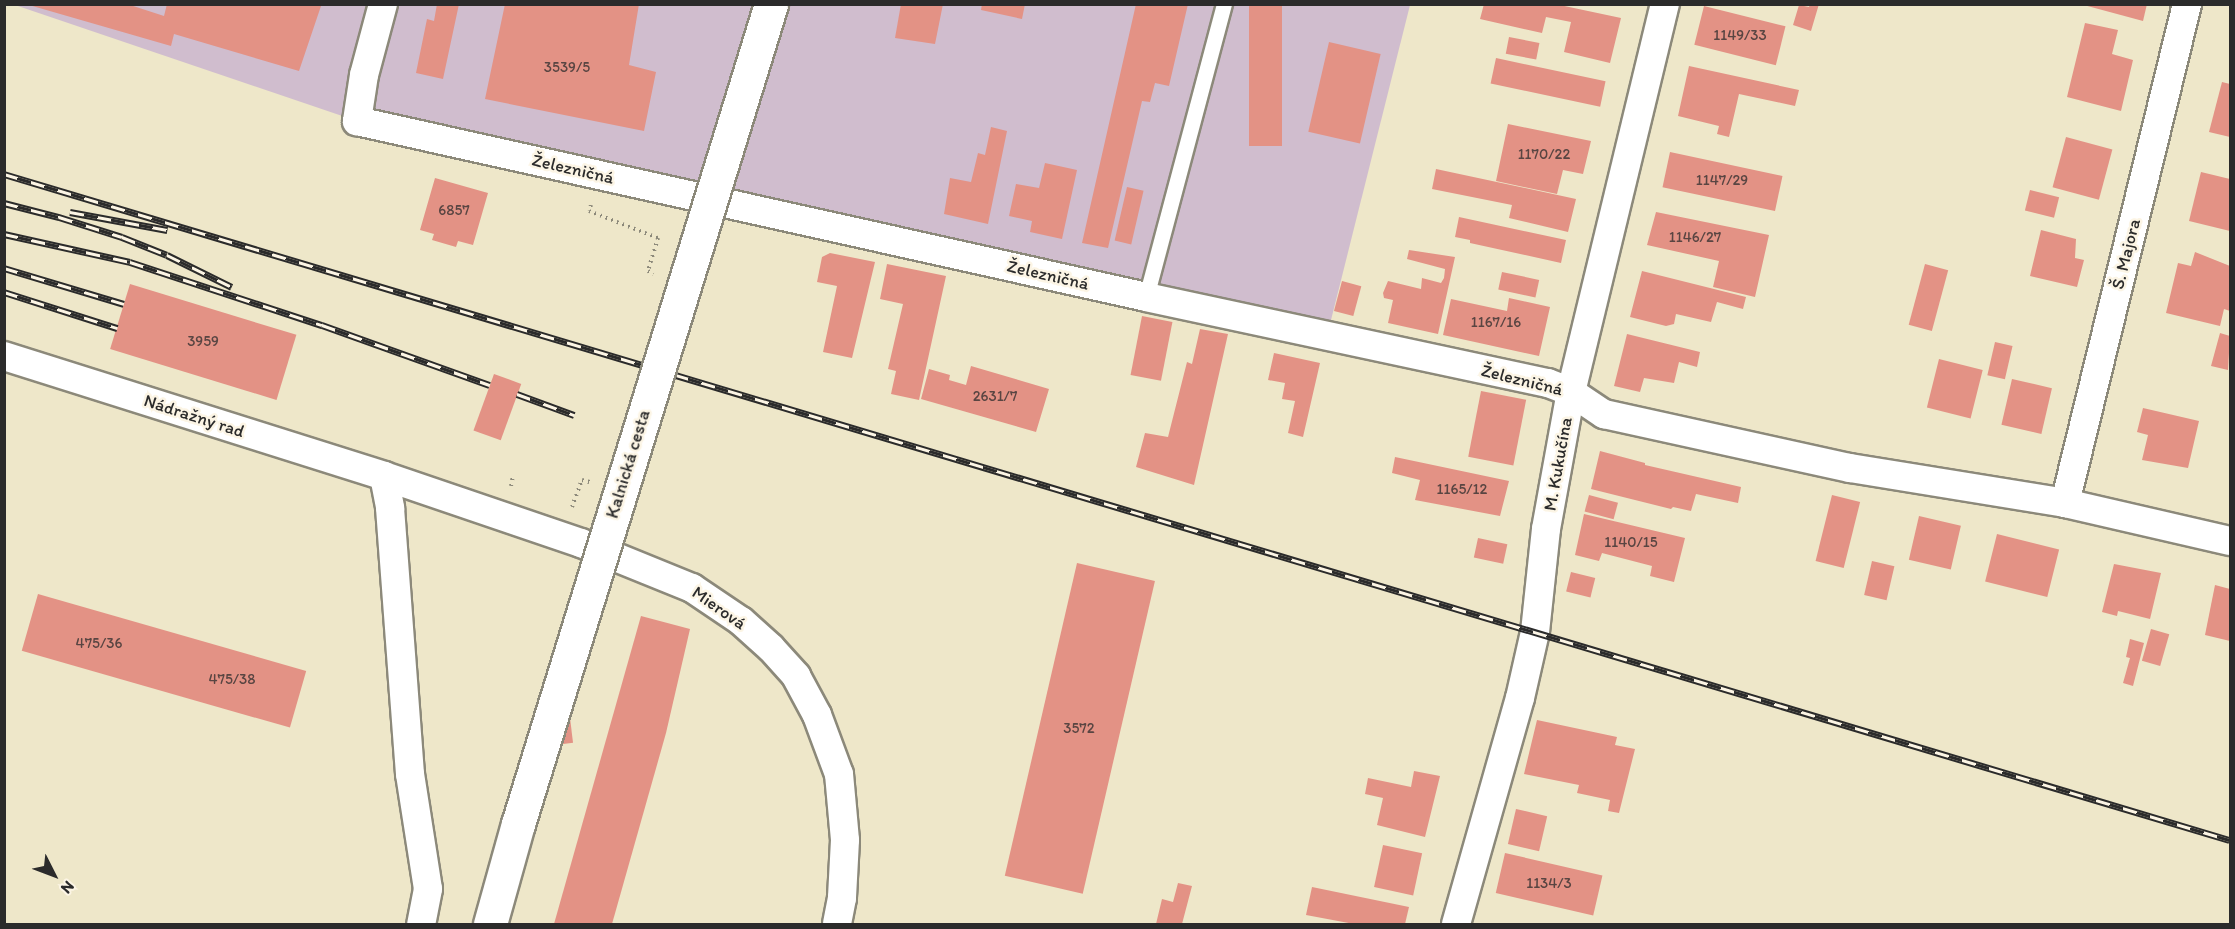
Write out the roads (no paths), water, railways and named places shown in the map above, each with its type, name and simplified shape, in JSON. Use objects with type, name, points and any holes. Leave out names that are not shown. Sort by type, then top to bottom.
[{"type":"main road","name":"Kalnická cesta","points":[[490,924],[518,824],[771,4]]},
{"type":"street","name":"Železničná","points":[[383,4],[364,75],[357,121],[1146,297],[1548,383],[1571,392],[1604,414],[1850,468],[2064,503]]},
{"type":"street","name":"M. Kukučína","points":[[1456,924],[1520,698],[1535,632],[1546,529],[1571,392],[1665,4]]},
{"type":"street","name":"Š. Majora","points":[[2064,503],[2187,4]]},
{"type":"street","name":"Nádražný rad","points":[[4,356],[384,476]]},
{"type":"street","points":[[384,476],[390,508],[410,774],[428,890],[421,924]]},
{"type":"street","name":"Mierová","points":[[384,476],[581,543],[692,588],[741,621],[771,648],[796,676],[807,695],[839,774],[845,840],[842,898],[837,924]]},
{"type":"street","points":[[2064,503],[2230,541]]},
{"type":"lane","points":[[1146,297],[1224,4]]},
{"type":"railway","points":[[4,174],[2230,840]]},
{"type":"railway","points":[[4,203],[122,237],[167,255],[232,287]]},
{"type":"railway","points":[[70,212],[167,230]]},
{"type":"railway","points":[[4,234],[130,262],[322,325],[490,385]]},
{"type":"railway","points":[[4,268],[124,304]]},
{"type":"railway","points":[[4,292],[117,328]]},
{"type":"railway","points":[[517,394],[574,415]]}]
